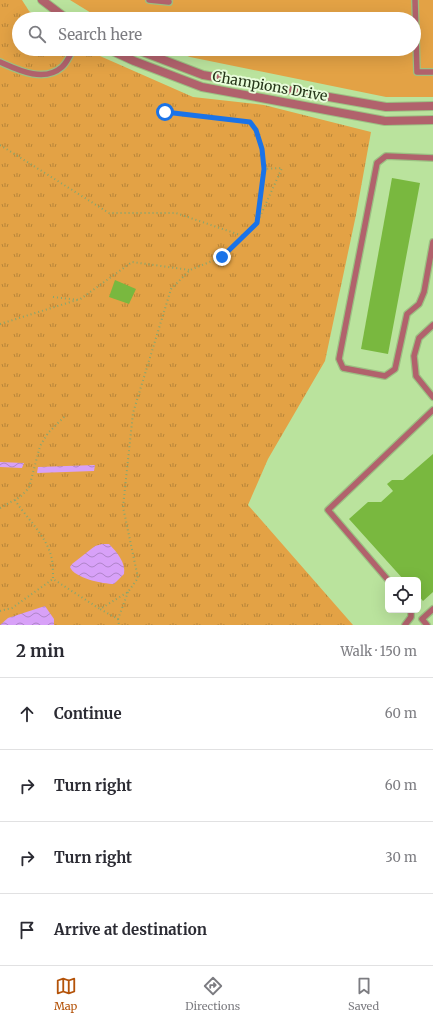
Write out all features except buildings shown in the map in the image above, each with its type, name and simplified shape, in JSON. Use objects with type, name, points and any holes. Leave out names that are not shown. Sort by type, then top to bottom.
[{"type":"street","points":[[42,0],[58,12]]},
{"type":"street","name":"Champions Drive","points":[[123,56],[202,87],[385,121],[433,120]]},
{"type":"street","name":"Champions Drive","points":[[153,56],[203,75],[386,107],[433,106]]},
{"type":"street","points":[[395,106],[395,120]]},
{"type":"lane","points":[[149,0],[169,2]]},
{"type":"lane","points":[[415,0],[415,12]]},
{"type":"lane","points":[[0,62],[27,73],[48,74],[62,67],[69,56]]},
{"type":"lane","points":[[417,56],[417,72],[433,72]]},
{"type":"lane","points":[[433,158],[386,156],[378,163],[339,359],[343,368],[386,376],[395,369],[407,314],[419,304],[431,272],[433,242]]},
{"type":"lane","points":[[433,325],[418,338],[414,356],[416,376],[433,397]]},
{"type":"lane","points":[[385,577],[328,510],[433,410]]},
{"type":"lane","points":[[422,619],[433,609]]},
{"type":"lane","points":[[405,625],[411,617],[411,613]]},
{"type":"lane","points":[[414,613],[427,625]]},
{"type":"path","points":[[165,112],[250,122],[256,130],[262,149],[264,169],[257,223]]},
{"type":"path","points":[[0,145],[109,213],[176,213],[243,236]]},
{"type":"path","points":[[119,625],[118,619],[128,592],[138,578],[123,507],[133,413],[170,289],[190,270],[222,257],[257,223],[282,168],[264,169]]},
{"type":"path","points":[[0,324],[79,300],[132,262],[190,270]]},
{"type":"path","points":[[53,297],[79,300]]},
{"type":"path","points":[[0,508],[15,500],[29,488],[40,446],[48,433],[65,416]]},
{"type":"path","points":[[15,500],[36,527],[46,545],[52,560],[53,579]]},
{"type":"path","points":[[53,579],[118,619]]},
{"type":"path","points":[[0,611],[12,608],[53,579]]},
{"type":"path","points":[[100,609],[128,592]]},
{"type":"green space","points":[[0,0],[22,0],[30,12],[12,12],[12,56],[100,56],[193,97],[264,105],[371,132],[356,215],[325,361],[268,459],[248,505],[353,625],[0,625]]},
{"type":"green space","points":[[70,0],[433,0],[433,97],[386,97],[188,56],[421,56],[421,12],[90,12]]},
{"type":"water","points":[[0,462],[24,463],[22,468],[0,467]]},
{"type":"water","points":[[95,465],[94,471],[37,473],[38,467]]},
{"type":"water","points":[[109,544],[118,554],[124,566],[124,574],[114,584],[96,582],[83,577],[73,571],[70,567],[95,546]]},
{"type":"water","points":[[45,606],[54,619],[54,625],[0,625],[8,618]]},
{"type":"route","points":[[165,112],[250,122],[256,130],[262,149],[264,169],[257,223],[222,257]]}]
